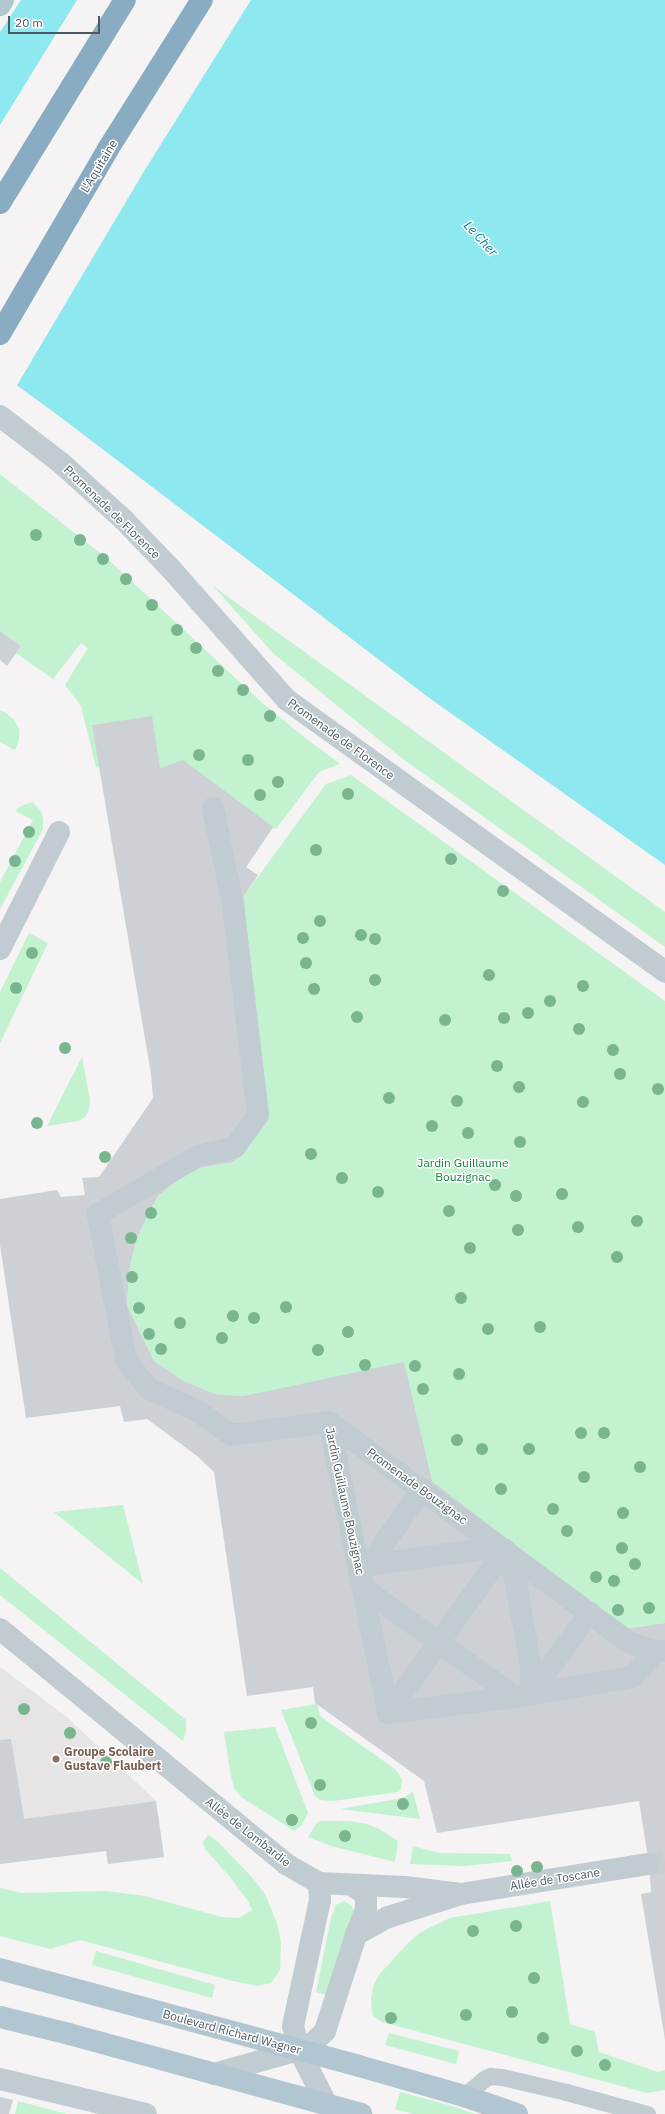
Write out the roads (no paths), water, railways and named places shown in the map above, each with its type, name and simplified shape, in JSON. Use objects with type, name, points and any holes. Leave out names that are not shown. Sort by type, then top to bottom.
[{"type":"highway","points":[[0,203],[125,0]]},
{"type":"highway","name":"L'Aquitaine","points":[[0,334],[108,149],[202,0]]},
{"type":"main road","points":[[0,5],[3,0]]},
{"type":"main road","name":"Boulevard Richard Wagner","points":[[0,1969],[464,2096],[517,2114]]},
{"type":"main road","points":[[0,2017],[361,2114]]},
{"type":"street","name":"Promenade de Florence","points":[[0,416],[61,463],[124,520],[171,569],[287,700],[665,972]]},
{"type":"street","name":"Jardin Guillaume Bouzignac","points":[[213,808],[233,905],[258,1115],[235,1147],[198,1156],[98,1214],[126,1360],[149,1389],[198,1411],[231,1435],[329,1422],[363,1574],[388,1713]]},
{"type":"street","points":[[0,949],[58,832]]},
{"type":"street","name":"Promenade Bouzignac","points":[[329,1422],[630,1643],[661,1651]]},
{"type":"street","points":[[363,1574],[422,1489]]},
{"type":"street","points":[[363,1574],[477,1550],[505,1550]]},
{"type":"street","points":[[388,1713],[505,1550]]},
{"type":"street","points":[[505,1550],[515,1578],[531,1668],[522,1695]]},
{"type":"street","points":[[363,1574],[439,1642],[522,1695]]},
{"type":"street","points":[[522,1695],[590,1613]]},
{"type":"street","name":"Allée de Lombardie","points":[[0,1629],[286,1864],[319,1883]]},
{"type":"street","points":[[388,1713],[522,1695],[632,1677],[661,1651]]},
{"type":"street","name":"Allée de Toscane","points":[[356,1935],[388,1917],[462,1894],[649,1864]]},
{"type":"street","points":[[319,1883],[318,1907],[293,2026],[299,2050],[327,2105]]},
{"type":"street","name":"Allée de Toscane","points":[[319,1883],[353,1886],[405,1887],[462,1894]]},
{"type":"street","points":[[214,2074],[299,2050],[314,2042],[325,2032],[356,1935],[365,1916],[367,1902],[366,1895],[353,1886]]},
{"type":"street","points":[[0,2078],[146,2114]]},
{"type":"lane","points":[[464,2096],[484,2079],[490,2076],[502,2077],[566,2092],[647,2114]]},
{"type":"water","name":"Le Cher","points":[[0,0],[665,0],[665,865],[428,697],[59,416],[0,373]]},
{"type":"tunnel","points":[[649,1864],[665,1861]]},
{"type":"place","name":"Groupe Scolaire Gustave Flaubert","points":[[56,1759]]}]
